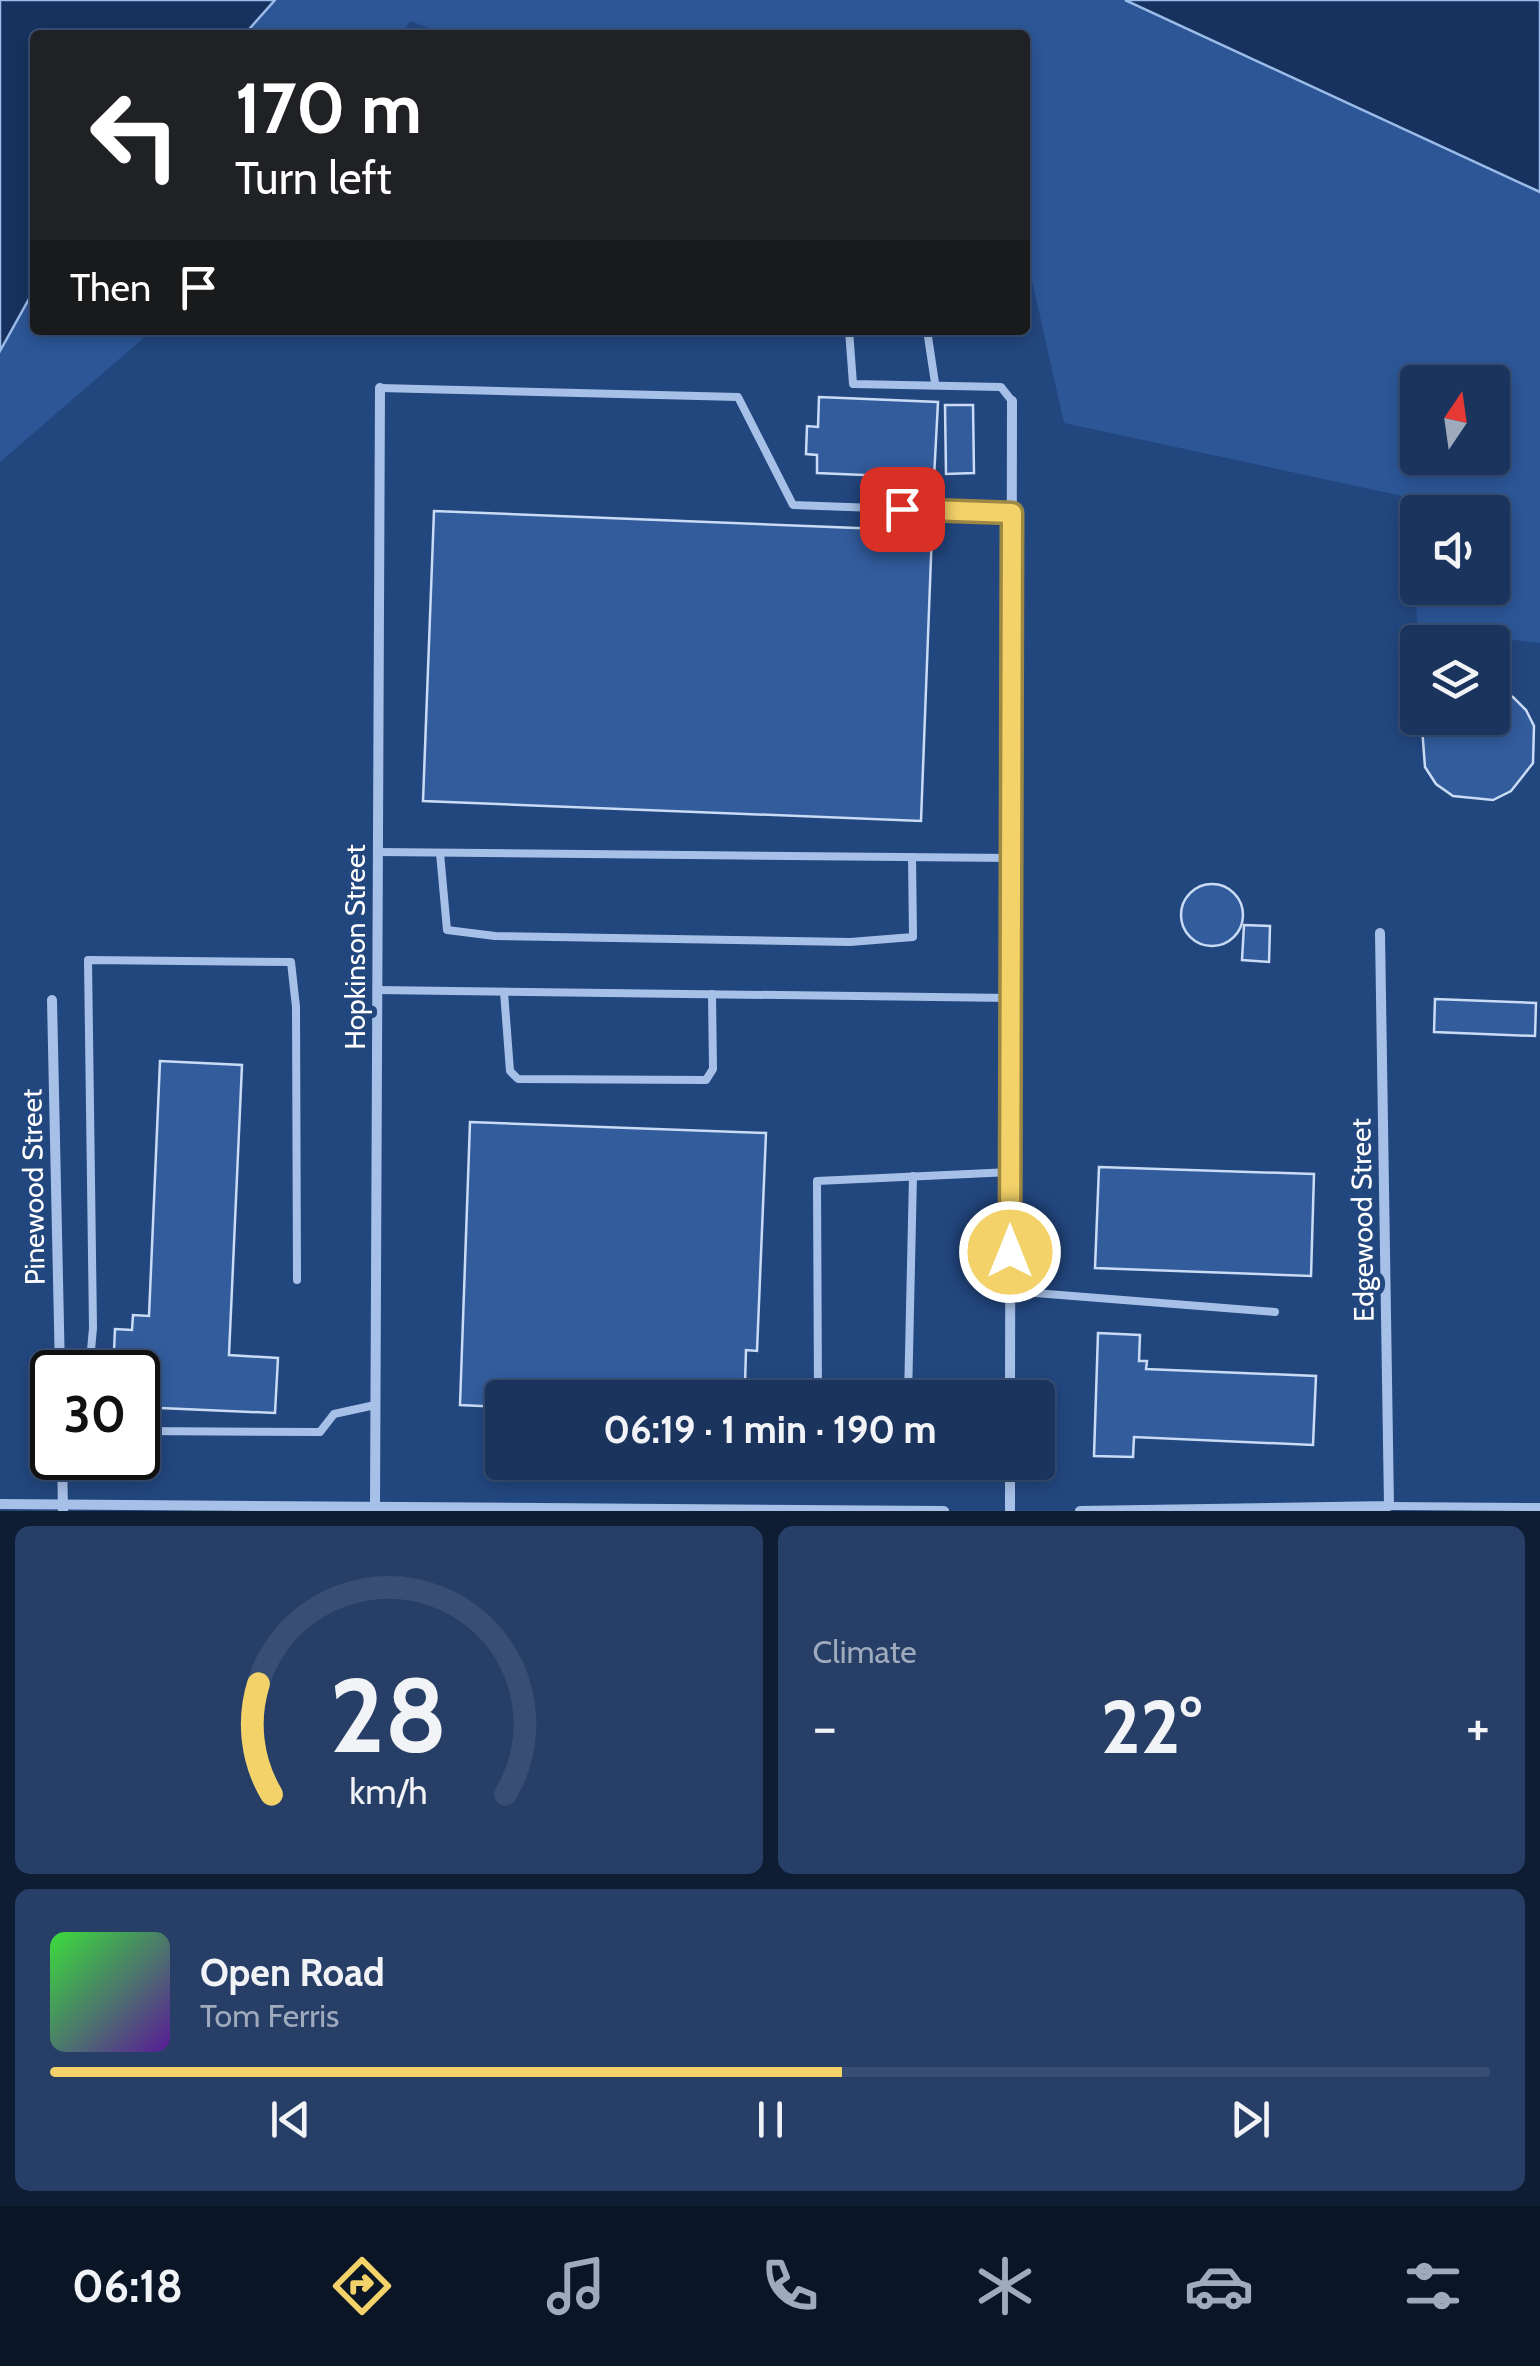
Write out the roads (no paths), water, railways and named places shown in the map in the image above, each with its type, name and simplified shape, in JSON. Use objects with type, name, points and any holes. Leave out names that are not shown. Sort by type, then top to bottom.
[{"type":"street","name":"Hopkinson Street","points":[[374,1506],[380,388]]},
{"type":"street","points":[[1010,1380],[1012,401]]},
{"type":"street","name":"Edgewood Street","points":[[1380,933],[1389,1506]]},
{"type":"street","name":"Pinewood Street","points":[[52,1000],[60,1350]]},
{"type":"street","points":[[62,1480],[63,1508]]},
{"type":"street","points":[[1010,1480],[1010,1511]]},
{"type":"street","points":[[0,1504],[63,1508],[374,1506],[944,1511]]},
{"type":"street","points":[[1080,1511],[1389,1506]]},
{"type":"lane","points":[[850,335],[853,384],[935,383],[1001,388],[1012,401]]},
{"type":"lane","points":[[928,335],[935,383]]},
{"type":"lane","points":[[380,388],[738,396],[793,504],[1012,513]]},
{"type":"lane","points":[[378,852],[1011,858]]},
{"type":"lane","points":[[440,853],[447,930],[495,936],[850,942],[914,937],[912,857]]},
{"type":"lane","points":[[91,1350],[88,960],[292,962],[296,1007],[297,1280]]},
{"type":"lane","points":[[377,990],[1011,998]]},
{"type":"lane","points":[[504,992],[510,1070],[518,1079],[706,1080],[713,1069],[712,994]]},
{"type":"lane","points":[[818,1380],[818,1180],[1011,1172]]},
{"type":"lane","points":[[908,1380],[913,1176]]},
{"type":"lane","points":[[1010,1292],[1275,1312]]},
{"type":"lane","points":[[160,1431],[320,1432],[334,1414],[375,1405]]},
{"type":"lane","points":[[1389,1506],[1540,1508]]}]
